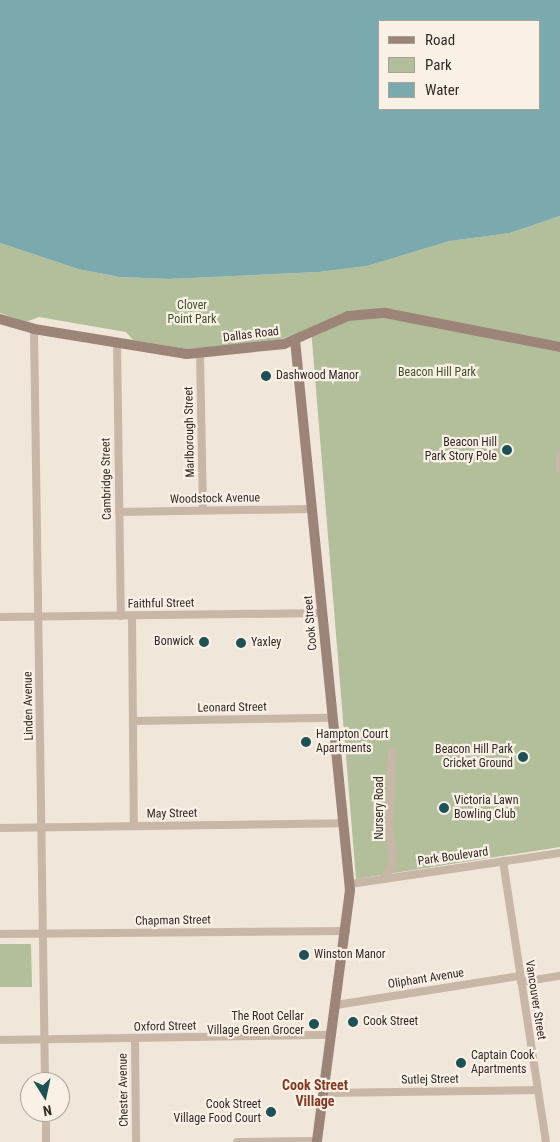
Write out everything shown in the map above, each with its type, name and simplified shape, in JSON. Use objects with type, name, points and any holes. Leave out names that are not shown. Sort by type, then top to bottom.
[{"type":"main road","name":"Dallas Road","points":[[0,319],[34,329],[176,353],[200,354],[284,344],[348,316],[385,313],[560,347]]},
{"type":"main road","name":"Cook Street","points":[[295,340],[350,884],[346,930],[317,1141]]},
{"type":"street","name":"Linden Avenue","points":[[34,329],[45,1072]]},
{"type":"street","name":"Cambridge Street","points":[[117,343],[121,616]]},
{"type":"street","name":"Marlborough Street","points":[[200,354],[203,510]]},
{"type":"street","points":[[560,454],[560,470]]},
{"type":"street","name":"Woodstock Avenue","points":[[119,512],[312,509]]},
{"type":"street","name":"Faithful Street","points":[[0,618],[322,613]]},
{"type":"street","points":[[132,616],[134,826]]},
{"type":"street","name":"Leonard Street","points":[[133,721],[332,718]]},
{"type":"street","name":"Nursery Road","points":[[392,752],[389,810],[393,864]]},
{"type":"street","name":"May Street","points":[[0,828],[344,823]]},
{"type":"street","name":"Park Boulevard","points":[[350,884],[560,853]]},
{"type":"street","name":"Vancouver Street","points":[[503,861],[546,1142]]},
{"type":"street","points":[[384,879],[393,864],[407,876]]},
{"type":"street","name":"Chapman Street","points":[[0,934],[346,930]]},
{"type":"street","name":"Oliphant Avenue","points":[[336,1005],[520,979],[560,976]]},
{"type":"street","name":"Oxford Street","points":[[0,1040],[331,1035]]},
{"type":"street","name":"Chester Avenue","points":[[135,1038],[136,1142]]},
{"type":"street","name":"Sutlej Street","points":[[324,1093],[538,1090]]},
{"type":"street","points":[[46,1122],[46,1142]]},
{"type":"street","points":[[237,1142],[317,1141]]},
{"type":"green space","name":"Beacon Hill Park","points":[[560,216],[560,847],[356,879],[311,328],[276,341],[187,349],[133,340],[126,332],[39,317],[26,322],[0,313],[0,243],[78,269],[119,277],[169,279],[319,272],[367,266],[450,241],[510,233]]},
{"type":"green space","points":[[0,944],[31,944],[32,987],[0,987]]},
{"type":"water","points":[[0,0],[560,0],[560,216],[510,233],[450,241],[367,266],[319,272],[169,279],[119,277],[78,269],[0,243]]},
{"type":"place","name":"Dashwood Manor","points":[[266,376]]},
{"type":"place","name":"Beacon Hill Park Story Pole","points":[[507,450]]},
{"type":"place","name":"Bonwick","points":[[204,642]]},
{"type":"place","name":"Yaxley","points":[[241,643]]},
{"type":"place","name":"Hampton Court Apartments","points":[[306,742]]},
{"type":"place","name":"Beacon Hill Park Cricket Ground","points":[[523,757]]},
{"type":"place","name":"Victoria Lawn Bowling Club","points":[[444,808]]},
{"type":"place","name":"Winston Manor","points":[[304,955]]},
{"type":"place","name":"Cook Street","points":[[353,1022]]},
{"type":"place","name":"The Root Cellar Village Green Grocer","points":[[314,1024]]},
{"type":"place","name":"Captain Cook Apartments","points":[[461,1063]]},
{"type":"place","name":"Cook Street Village Food Court","points":[[271,1112]]},
{"type":"district","name":"Cook Street Village","points":[[315,1094]]},
{"type":"park label","name":"Clover Point Park","points":[[192,313]]}]
